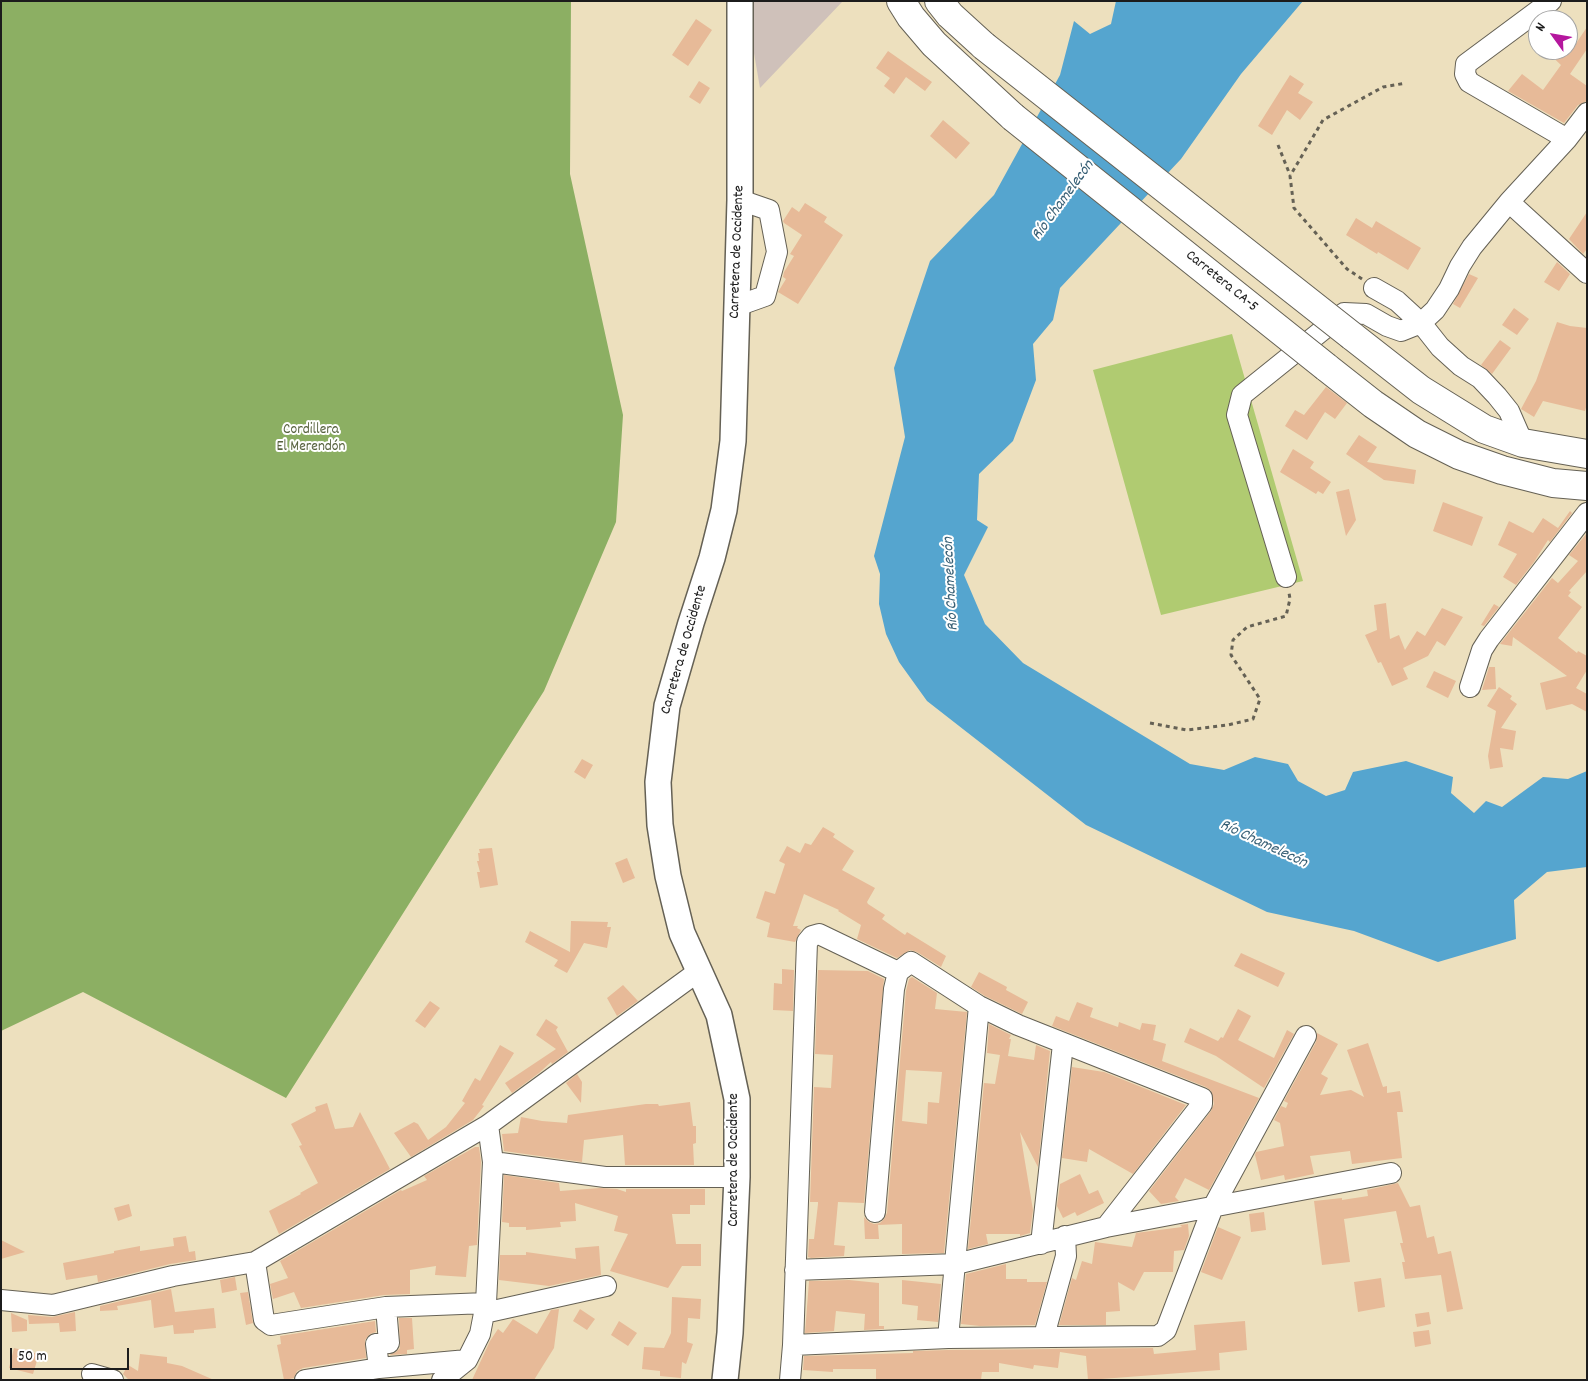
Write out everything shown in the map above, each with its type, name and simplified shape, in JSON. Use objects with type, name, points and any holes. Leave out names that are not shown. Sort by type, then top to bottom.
[{"type":"highway","points":[[938,1],[950,15],[984,46],[1421,390],[1484,429],[1523,443],[1587,454]]},
{"type":"highway","name":"Carretera CA-5","points":[[902,6],[934,44],[1014,117],[1373,404],[1418,434],[1458,455],[1502,470],[1553,483],[1587,486]]},
{"type":"main road","name":"Carretera de Occidente","points":[[725,1380],[730,1332],[738,1177],[737,1099],[719,1015],[682,932],[668,876],[660,825],[658,782],[666,706],[712,558],[724,510],[733,441],[740,200],[740,1]]},
{"type":"street","points":[[1551,1],[1466,64],[1465,74],[1469,82],[1566,140]]},
{"type":"street","points":[[1286,577],[1237,415],[1242,394],[1344,313],[1366,314],[1387,326],[1401,331],[1420,324],[1434,310],[1449,289],[1460,266],[1472,248],[1509,202],[1566,140],[1587,113]]},
{"type":"street","points":[[737,306],[765,296],[777,252],[769,210],[740,200]]},
{"type":"street","points":[[1509,202],[1587,273]]},
{"type":"street","points":[[1374,288],[1397,301],[1440,347],[1461,366],[1480,378],[1509,411],[1523,443]]},
{"type":"street","points":[[1470,687],[1482,650],[1489,639],[1587,513]]},
{"type":"street","points":[[790,1380],[793,1345],[808,942],[812,936],[819,934],[898,972]]},
{"type":"street","points":[[875,1212],[894,989],[898,972],[911,962],[979,1006],[1018,1026],[1202,1098],[1202,1104],[1106,1228]]},
{"type":"street","points":[[1,1300],[53,1305],[173,1276],[255,1262],[488,1125],[699,970]]},
{"type":"street","points":[[948,1338],[979,1006]]},
{"type":"street","points":[[793,1345],[948,1338],[1158,1336],[1166,1330],[1213,1207],[1306,1036]]},
{"type":"street","points":[[1041,1244],[1063,1044]]},
{"type":"street","points":[[442,1380],[467,1360],[480,1334],[485,1308],[493,1162],[488,1125]]},
{"type":"street","points":[[493,1162],[605,1177],[738,1177]]},
{"type":"street","points":[[795,1270],[956,1264],[1041,1244],[1065,1236],[1391,1173]]},
{"type":"street","points":[[1044,1336],[1066,1256],[1065,1236]]},
{"type":"street","points":[[255,1262],[264,1320],[270,1325],[386,1307],[485,1308],[606,1286]]},
{"type":"street","points":[[379,1368],[376,1344],[389,1343],[386,1307]]},
{"type":"street","points":[[305,1380],[379,1368],[467,1360]]},
{"type":"street","points":[[92,1374],[113,1380]]},
{"type":"path","points":[[1290,176],[1324,120],[1383,86],[1406,84]]},
{"type":"path","points":[[1278,145],[1290,176],[1294,208],[1347,268],[1374,288]]},
{"type":"path","points":[[1150,723],[1187,730],[1228,725],[1253,719],[1260,699],[1231,655],[1234,640],[1247,627],[1286,616],[1290,599],[1286,577]]},
{"type":"shaded area","points":[[745,1],[843,1],[760,88]]},
{"type":"green space","name":"Cordillera El Merendón","points":[[1,1],[571,1],[570,174],[623,415],[616,522],[544,691],[286,1098],[83,992],[1,1031]]},
{"type":"green space","points":[[1232,334],[1303,581],[1161,615],[1093,370]]},
{"type":"water","name":"Río Chamelecón","points":[[1116,1],[1303,1],[1241,74],[1181,159],[1060,288],[1053,320],[1033,344],[1036,380],[1013,441],[979,474],[977,520],[988,527],[964,575],[985,624],[1023,663],[1190,764],[1224,770],[1255,757],[1288,764],[1298,781],[1326,796],[1345,790],[1353,772],[1406,761],[1453,777],[1451,793],[1474,813],[1486,801],[1502,807],[1543,777],[1568,779],[1587,771],[1587,867],[1547,872],[1514,900],[1516,939],[1438,962],[1354,931],[1267,912],[1086,825],[927,701],[899,662],[886,634],[879,604],[880,574],[874,556],[905,437],[894,368],[930,261],[994,195],[1060,75],[1074,21],[1090,34],[1111,24]]},
{"type":"building","points":[[696,19],[712,30],[688,66],[672,55]]},
{"type":"building","points":[[1587,27],[1587,49],[1570,74],[1587,86],[1587,101],[1578,105],[1564,123],[1508,91],[1522,74],[1543,90],[1561,65],[1556,60],[1578,60],[1578,40]]},
{"type":"building","points":[[888,51],[932,82],[925,91],[906,77],[894,94],[884,86],[890,78],[876,68]]},
{"type":"building","points":[[1290,75],[1304,84],[1298,93],[1313,102],[1300,120],[1287,110],[1272,135],[1258,126]]},
{"type":"building","points":[[699,81],[710,88],[700,104],[689,97]]},
{"type":"building","points":[[943,120],[970,143],[956,159],[930,136]]},
{"type":"building","points":[[805,203],[827,217],[824,222],[843,235],[798,304],[778,292],[786,279],[783,277],[784,272],[794,256],[790,254],[802,235],[783,221],[792,207],[799,212]]},
{"type":"building","points":[[1587,212],[1587,249],[1583,254],[1569,239]]},
{"type":"building","points":[[1356,218],[1372,228],[1376,221],[1421,248],[1408,270],[1346,235]]},
{"type":"building","points":[[1557,262],[1570,274],[1559,291],[1544,282]]},
{"type":"building","points":[[1469,274],[1478,278],[1460,308],[1453,304]]},
{"type":"building","points":[[1514,308],[1529,319],[1517,335],[1502,325]]},
{"type":"building","points":[[1557,322],[1587,328],[1587,404],[1585,411],[1543,401],[1534,417],[1521,409],[1536,381]]},
{"type":"building","points":[[1500,340],[1511,348],[1492,374],[1481,365]]},
{"type":"building","points":[[1326,387],[1347,403],[1335,419],[1325,412],[1307,440],[1285,426],[1295,410],[1304,415]]},
{"type":"building","points":[[1359,435],[1377,447],[1367,462],[1416,470],[1414,484],[1384,480],[1346,454]]},
{"type":"building","points":[[1293,449],[1314,462],[1310,468],[1331,482],[1323,494],[1318,491],[1316,494],[1280,472]]},
{"type":"building","points":[[1349,489],[1356,520],[1346,536],[1336,492]]},
{"type":"building","points":[[1443,502],[1483,517],[1472,546],[1433,531]]},
{"type":"building","points":[[1570,511],[1572,513],[1550,542],[1548,540],[1516,585],[1503,577],[1517,554],[1498,545],[1509,521],[1533,533],[1543,518],[1558,528]]},
{"type":"building","points":[[1587,533],[1587,571],[1569,591],[1571,592],[1568,596],[1582,607],[1558,638],[1577,653],[1578,651],[1587,656],[1587,670],[1576,688],[1587,694],[1587,712],[1572,704],[1546,710],[1540,683],[1567,676],[1513,637],[1512,646],[1500,644],[1552,578],[1558,583],[1578,561],[1569,555]]},
{"type":"building","points":[[1386,603],[1390,639],[1399,635],[1405,650],[1417,631],[1425,636],[1442,608],[1463,617],[1445,646],[1437,641],[1428,656],[1403,668],[1408,679],[1392,686],[1381,662],[1378,663],[1365,635],[1377,630],[1374,605]]},
{"type":"building","points":[[1494,604],[1499,607],[1484,626],[1481,625]]},
{"type":"building","points":[[1489,667],[1495,667],[1496,689],[1482,690]]},
{"type":"building","points":[[1434,671],[1456,681],[1448,698],[1426,687]]},
{"type":"building","points":[[1499,687],[1512,696],[1510,699],[1517,704],[1501,728],[1516,731],[1513,750],[1500,748],[1503,767],[1490,769],[1488,756],[1496,711],[1487,706]]},
{"type":"building","points":[[582,759],[593,765],[585,779],[574,772]]},
{"type":"building","points":[[823,827],[835,834],[833,837],[854,851],[842,870],[875,888],[867,902],[868,904],[885,915],[882,919],[905,935],[907,932],[946,956],[941,967],[917,952],[910,950],[897,958],[857,939],[861,925],[839,910],[804,894],[793,926],[798,926],[797,928],[801,930],[795,942],[767,937],[770,923],[756,918],[765,891],[775,894],[785,864],[779,861],[787,846],[800,853],[805,843],[811,845]]},
{"type":"building","points":[[492,848],[498,885],[480,888],[477,872],[480,872],[477,861],[479,861],[479,849]]},
{"type":"building","points":[[627,858],[635,878],[623,883],[615,863]]},
{"type":"building","points":[[571,921],[608,922],[607,927],[611,927],[607,948],[584,943],[567,973],[554,966],[558,960],[525,942],[530,931],[570,952]]},
{"type":"building","points":[[1241,953],[1285,973],[1278,987],[1234,966]]},
{"type":"building","points":[[782,969],[794,970],[793,1011],[773,1010],[774,983],[782,984]]},
{"type":"building","points":[[818,970],[868,971],[884,979],[864,1203],[838,1202],[834,1245],[845,1246],[844,1256],[811,1258],[808,1257],[809,1239],[814,1239],[818,1204],[818,1202],[810,1202],[814,1087],[831,1088],[833,1055],[815,1054]]},
{"type":"building","points":[[979,972],[1007,987],[1006,990],[1028,1002],[1022,1014],[971,987]]},
{"type":"building","points":[[912,977],[937,993],[935,1009],[967,1012],[944,1253],[902,1254],[902,1224],[878,1225],[879,1239],[865,1239],[864,1217],[874,1224],[880,1223],[887,1213],[906,991],[909,979]],"holes":[[[906,1070],[942,1072],[939,1103],[928,1102],[927,1124],[902,1121]]]},
{"type":"building","points":[[623,985],[638,1001],[617,1016],[607,998]]},
{"type":"building","points":[[430,1001],[440,1008],[425,1028],[415,1021]]},
{"type":"building","points":[[1077,1002],[1093,1008],[1090,1017],[1118,1027],[1119,1022],[1140,1030],[1142,1023],[1156,1025],[1153,1040],[1166,1044],[1162,1061],[1259,1098],[1209,1190],[1185,1178],[1175,1197],[1179,1201],[1161,1204],[1149,1191],[1211,1111],[1214,1104],[1211,1091],[1206,1087],[1052,1026],[1056,1016],[1069,1021]]},
{"type":"building","points":[[1238,1009],[1251,1016],[1238,1040],[1274,1058],[1287,1030],[1294,1034],[1264,1088],[1216,1056],[1184,1042],[1190,1028],[1218,1041],[1221,1037],[1223,1038]]},
{"type":"building","points":[[546,1019],[558,1027],[556,1030],[568,1052],[552,1064],[551,1062],[512,1093],[505,1083],[556,1049],[536,1035]]},
{"type":"building","points":[[989,1024],[1011,1035],[1008,1056],[1034,1060],[1036,1045],[1050,1051],[1038,1167],[1020,1132],[1033,1210],[1030,1233],[1020,1236],[1020,1234],[986,1234],[988,1244],[968,1249],[984,1083],[995,1084],[1000,1055],[987,1053]]},
{"type":"building","points":[[1317,1033],[1338,1044],[1321,1074],[1328,1078],[1320,1095],[1351,1090],[1364,1097],[1347,1050],[1368,1043],[1383,1087],[1387,1086],[1387,1093],[1400,1091],[1403,1112],[1397,1112],[1402,1158],[1352,1164],[1350,1151],[1310,1156],[1314,1174],[1285,1180],[1284,1175],[1261,1180],[1255,1155],[1256,1152],[1284,1146],[1280,1123],[1274,1120],[1281,1106],[1286,1108],[1288,1103],[1284,1101],[1316,1042]]},
{"type":"building","points":[[500,1045],[514,1053],[482,1105],[484,1106],[473,1120],[411,1157],[394,1133],[414,1122],[418,1124],[428,1140],[446,1127],[465,1103],[462,1101],[475,1078],[480,1081]]},
{"type":"building","points":[[1072,1067],[1104,1072],[1186,1105],[1133,1174],[1089,1149],[1087,1162],[1062,1158]]},
{"type":"building","points":[[577,1074],[582,1082],[581,1103],[566,1083]]},
{"type":"building","points":[[690,1102],[693,1126],[696,1126],[696,1143],[693,1144],[694,1165],[625,1165],[623,1135],[584,1140],[582,1162],[504,1151],[502,1134],[518,1133],[521,1117],[567,1123],[568,1115],[646,1104],[658,1104],[659,1106]]},
{"type":"building","points":[[327,1103],[335,1129],[353,1127],[360,1112],[390,1169],[279,1234],[269,1211],[318,1183],[299,1146],[302,1145],[291,1124],[316,1111],[315,1107]]},
{"type":"building","points":[[475,1147],[479,1147],[481,1162],[477,1245],[469,1246],[466,1277],[435,1275],[436,1266],[410,1270],[410,1294],[384,1295],[301,1308],[294,1292],[273,1299],[270,1284],[288,1278],[280,1261],[401,1190],[427,1180],[424,1176]]},
{"type":"building","points":[[1080,1174],[1089,1194],[1098,1190],[1104,1203],[1077,1216],[1075,1212],[1063,1218],[1057,1206],[1060,1184]]},
{"type":"building","points":[[504,1175],[559,1183],[560,1191],[600,1188],[617,1189],[626,1192],[626,1189],[705,1189],[705,1205],[690,1205],[690,1214],[672,1214],[676,1244],[701,1244],[701,1266],[682,1266],[668,1288],[610,1271],[628,1234],[614,1231],[618,1216],[575,1203],[576,1221],[560,1222],[561,1227],[526,1230],[526,1227],[509,1227],[509,1223],[502,1222]]},
{"type":"building","points":[[1398,1183],[1410,1207],[1420,1205],[1427,1238],[1434,1236],[1438,1254],[1451,1251],[1463,1309],[1447,1312],[1441,1275],[1405,1279],[1402,1262],[1405,1262],[1400,1243],[1403,1243],[1396,1211],[1344,1219],[1350,1262],[1322,1265],[1314,1201],[1342,1198],[1342,1200],[1368,1196],[1367,1190]]},
{"type":"building","points":[[129,1204],[132,1216],[118,1221],[114,1208]]},
{"type":"building","points":[[1264,1212],[1266,1230],[1251,1232],[1249,1214]]},
{"type":"building","points":[[1188,1224],[1189,1236],[1184,1250],[1174,1251],[1173,1272],[1144,1272],[1134,1291],[1118,1282],[1120,1311],[1106,1312],[1106,1325],[1059,1325],[1072,1278],[1076,1280],[1082,1261],[1092,1264],[1095,1242],[1132,1247],[1136,1233],[1182,1227],[1180,1225]]},
{"type":"building","points":[[1218,1227],[1241,1237],[1222,1280],[1201,1272]]},
{"type":"building","points":[[186,1236],[189,1252],[195,1251],[196,1260],[170,1264],[98,1282],[97,1275],[66,1280],[63,1263],[140,1246],[140,1251],[174,1246],[173,1238]]},
{"type":"building","points":[[1,1240],[25,1252],[1,1259]]},
{"type":"building","points":[[599,1246],[601,1275],[549,1286],[499,1280],[500,1255],[526,1255],[526,1252],[576,1259],[575,1248]]},
{"type":"building","points":[[1006,1264],[1006,1279],[1027,1279],[1027,1282],[1047,1282],[1035,1325],[980,1326],[961,1324],[966,1274]]},
{"type":"building","points":[[235,1277],[237,1290],[222,1293],[220,1280]]},
{"type":"building","points":[[1381,1278],[1385,1307],[1358,1312],[1354,1282]]},
{"type":"building","points":[[849,1280],[879,1283],[879,1326],[884,1326],[884,1329],[864,1330],[865,1314],[836,1311],[834,1331],[805,1333],[809,1281]]},
{"type":"building","points":[[902,1280],[941,1284],[938,1322],[917,1320],[918,1306],[902,1304]]},
{"type":"building","points":[[171,1289],[175,1312],[214,1308],[216,1328],[194,1330],[194,1333],[174,1334],[173,1325],[154,1328],[151,1300],[117,1306],[118,1310],[100,1311],[100,1306]]},
{"type":"building","points":[[248,1292],[253,1323],[246,1325],[240,1293]]},
{"type":"building","points":[[672,1297],[701,1299],[700,1319],[688,1318],[687,1342],[693,1344],[686,1364],[682,1362],[681,1378],[660,1376],[660,1371],[642,1369],[644,1347],[664,1348],[671,1333]]},
{"type":"building","points":[[559,1309],[554,1348],[534,1380],[472,1380],[490,1341],[498,1329],[503,1333],[513,1319],[537,1334],[551,1310]]},
{"type":"building","points":[[580,1309],[595,1319],[587,1330],[573,1321]]},
{"type":"building","points":[[75,1312],[76,1331],[60,1332],[59,1323],[29,1324],[28,1315],[52,1317]]},
{"type":"building","points":[[1429,1312],[1431,1324],[1417,1327],[1415,1314]]},
{"type":"building","points":[[11,1313],[27,1320],[27,1331],[12,1332]]},
{"type":"building","points":[[399,1318],[412,1318],[414,1349],[407,1350],[407,1354],[389,1355],[400,1348]]},
{"type":"building","points":[[375,1321],[376,1332],[370,1334],[365,1340],[366,1358],[303,1368],[297,1371],[294,1378],[284,1380],[277,1345],[281,1344],[280,1336]]},
{"type":"building","points":[[619,1321],[637,1333],[628,1346],[611,1335]]},
{"type":"building","points":[[1245,1321],[1247,1350],[1219,1353],[1220,1370],[1088,1380],[1086,1356],[1060,1352],[1058,1368],[1034,1365],[1033,1369],[999,1363],[999,1372],[982,1372],[981,1380],[876,1380],[876,1369],[833,1369],[833,1372],[803,1370],[804,1356],[913,1353],[913,1351],[948,1350],[1153,1348],[1154,1354],[1196,1350],[1194,1325]]},
{"type":"building","points":[[1429,1330],[1431,1344],[1415,1347],[1413,1332]]},
{"type":"building","points":[[14,1348],[39,1354],[33,1374],[9,1368]]},
{"type":"building","points":[[140,1354],[167,1357],[167,1363],[182,1366],[214,1380],[129,1380],[123,1374],[128,1365],[138,1371]]}]
